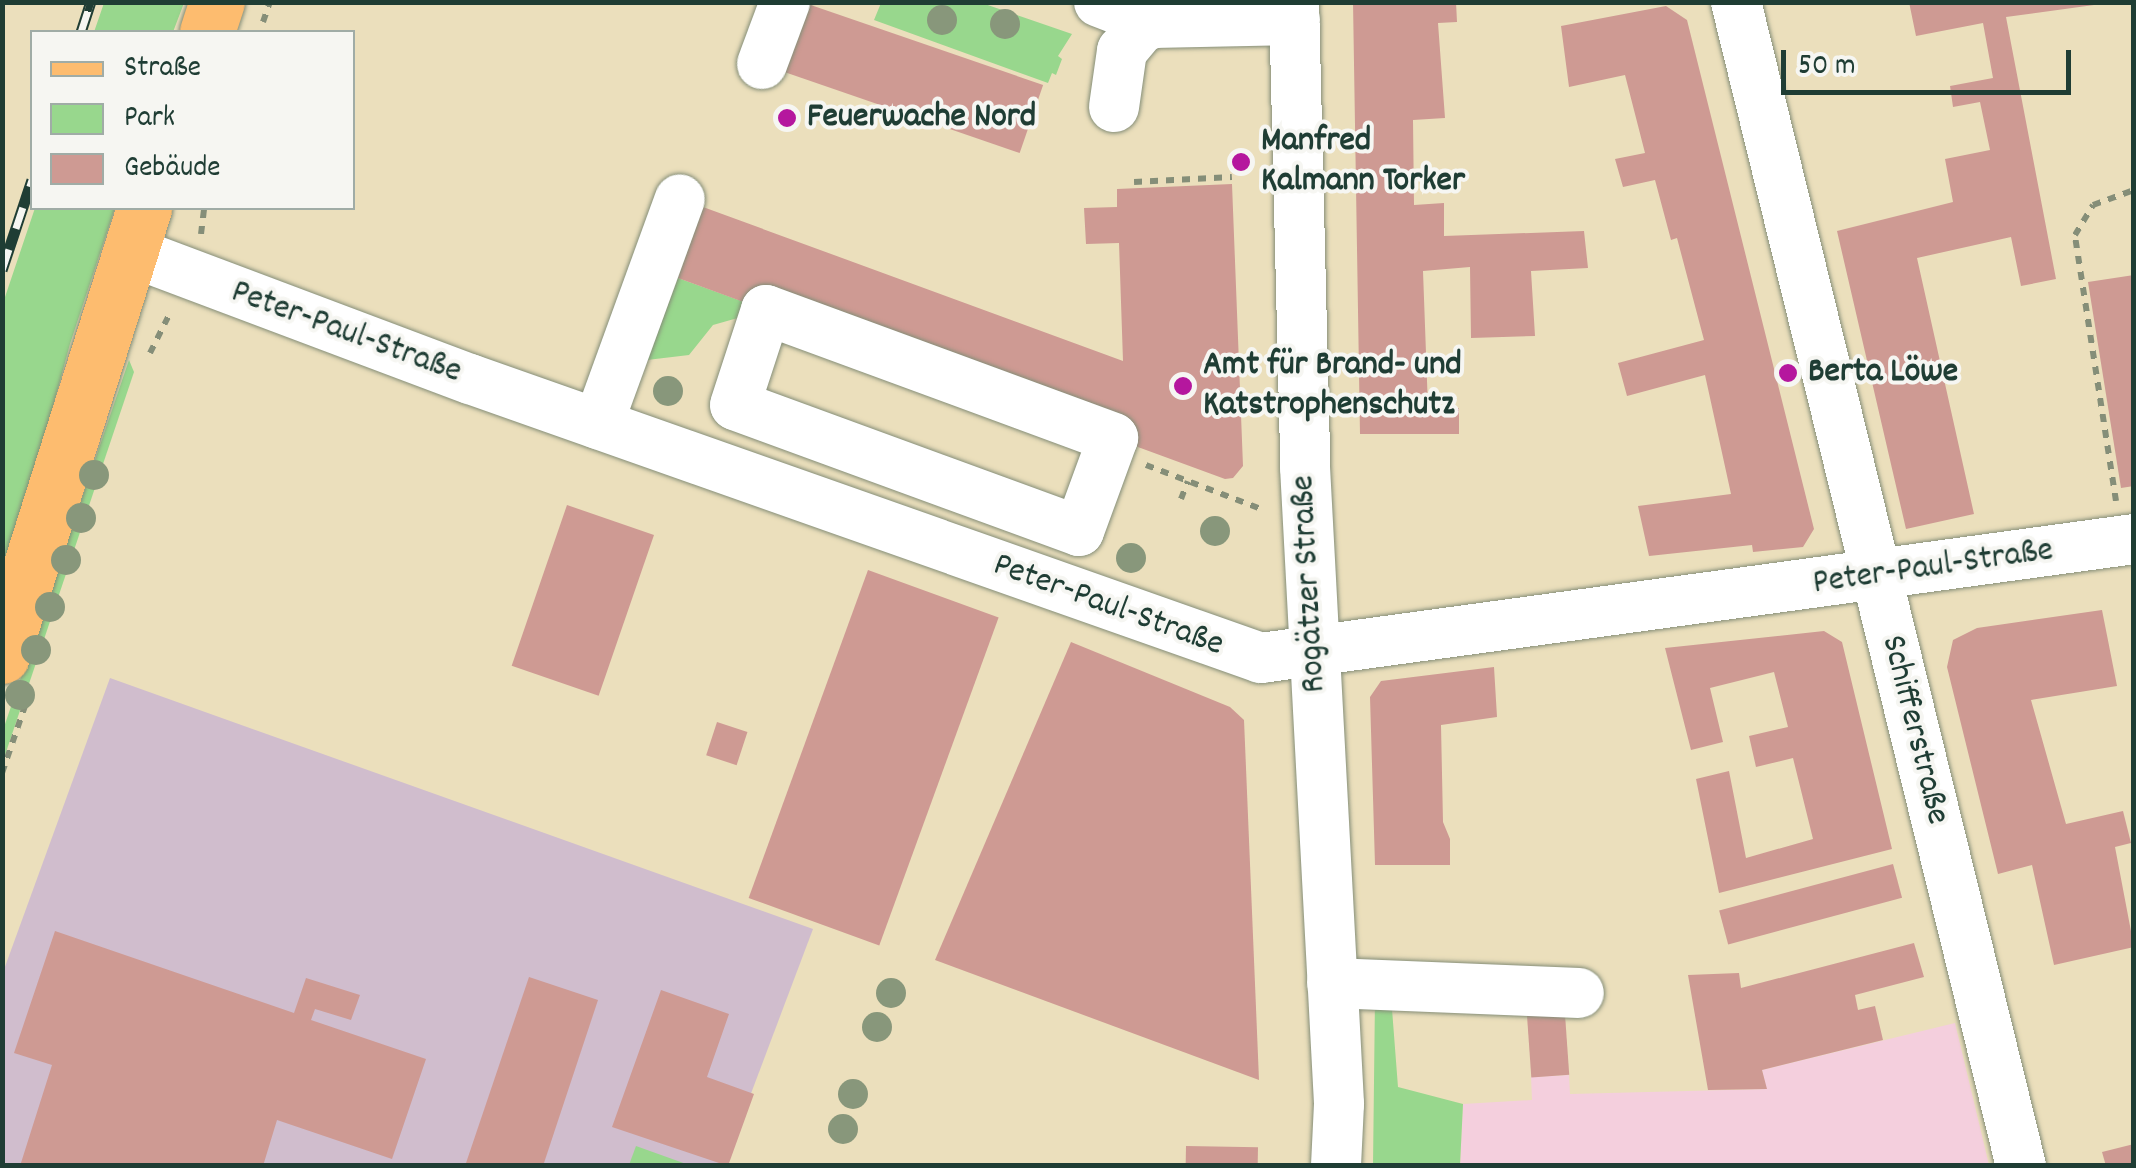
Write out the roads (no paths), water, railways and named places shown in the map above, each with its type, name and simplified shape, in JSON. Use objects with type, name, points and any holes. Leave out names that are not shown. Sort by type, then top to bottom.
[{"type":"main road","points":[[208,30],[218,2]]},
{"type":"main road","points":[[2,656],[136,229]]},
{"type":"street","points":[[762,64],[785,2]]},
{"type":"street","points":[[1099,2],[1154,22],[1295,11]]},
{"type":"street","name":"Schifferstraße","points":[[1736,2],[2021,1166]]},
{"type":"street","name":"Rogätzer Straße","points":[[1295,11],[1313,650],[1339,1104],[1336,1166]]},
{"type":"street","points":[[1114,108],[1122,51],[1133,34],[1154,22]]},
{"type":"street","points":[[598,424],[680,198]]},
{"type":"street","name":"Peter-Paul-Straße","points":[[136,229],[598,424],[1261,658],[2128,540]]},
{"type":"street","points":[[766,310],[1113,438],[1079,531],[912,469],[735,405],[766,310]]},
{"type":"street","points":[[890,528],[912,469]]},
{"type":"street","points":[[1332,983],[1580,993]]},
{"type":"railway","points":[[82,30],[91,2]]},
{"type":"railway","points":[[2,270],[30,186]]},
{"type":"place","name":"Feuerwache Nord","points":[[787,118]]},
{"type":"place","name":"Manfred Kalmann Torker","points":[[1241,162]]},
{"type":"place","name":"Berta Löwe","points":[[1788,373]]},
{"type":"place","name":"Amt für Brand- und Katstrophenschutz","points":[[1183,386]]}]
